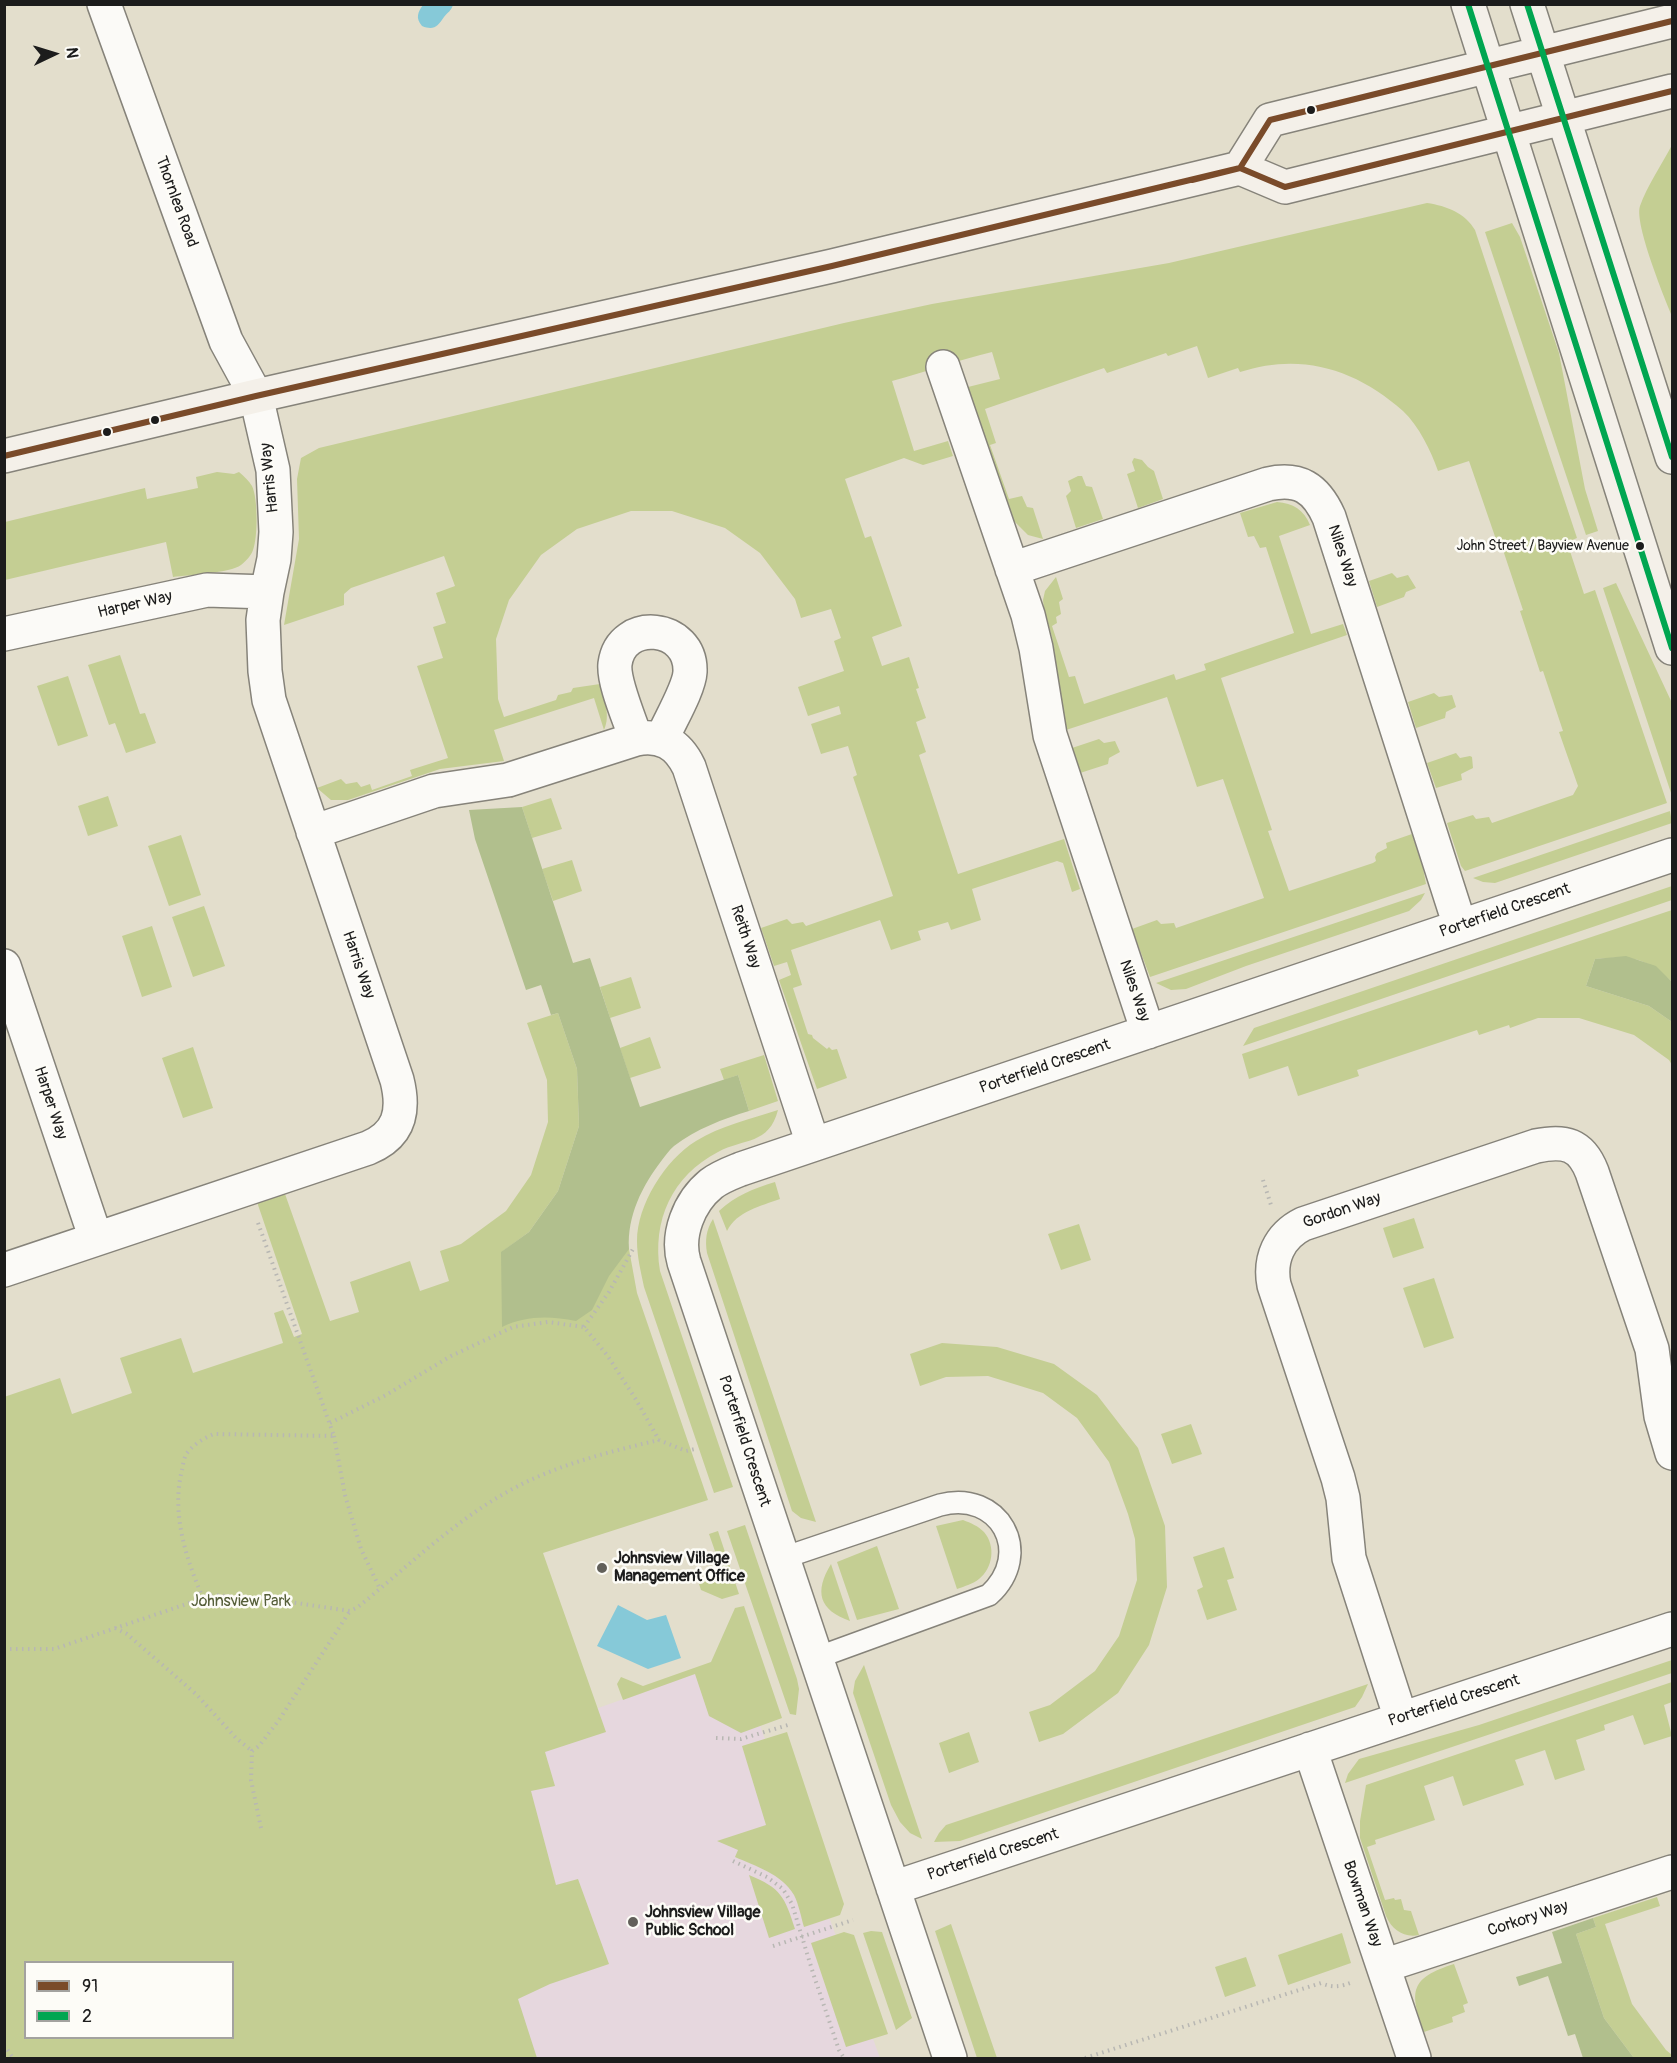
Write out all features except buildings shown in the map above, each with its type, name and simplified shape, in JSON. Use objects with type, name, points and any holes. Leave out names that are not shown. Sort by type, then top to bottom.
[{"type":"main road","points":[[1468,4],[1672,648]]},
{"type":"main road","points":[[1527,4],[1672,457]]},
{"type":"main road","points":[[1240,168],[1270,120],[1672,21]]},
{"type":"main road","points":[[4,456],[256,396],[832,266],[1240,168],[1286,188],[1672,92]]},
{"type":"street","name":"Thornlea Road","points":[[104,4],[226,341],[256,396]]},
{"type":"street","name":"Niles Way","points":[[943,367],[1032,631],[1050,735],[1148,1032]]},
{"type":"street","name":"Harris Way","points":[[4,1270],[377,1144],[392,1132],[400,1113],[400,1092],[397,1080],[273,714],[266,686],[263,620],[276,546],[273,470],[256,396]]},
{"type":"street","name":"Niles Way","points":[[1012,569],[1268,484],[1287,481],[1297,483],[1313,492],[1320,499],[1329,517],[1460,926]]},
{"type":"street","name":"Harper Way","points":[[4,634],[207,590],[267,592]]},
{"type":"street","name":"Reith Way","points":[[313,832],[434,791],[508,780],[649,739],[674,745],[688,767],[813,1144]]},
{"type":"street","name":"Porterfield Crescent","points":[[1672,855],[741,1169],[713,1183],[700,1195],[690,1211],[682,1236],[684,1262],[893,1888],[1672,1629]]},
{"type":"street","name":"Harper Way","points":[[4,966],[96,1239]]},
{"type":"street","name":"Gordon Way","points":[[1401,1719],[1349,1558],[1343,1498],[1338,1478],[1274,1285],[1272,1265],[1283,1239],[1303,1224],[1536,1146],[1556,1143],[1574,1147],[1585,1158],[1592,1172],[1652,1349],[1661,1416],[1672,1453]]},
{"type":"street","name":"Bowman Way","points":[[1310,1749],[1413,2058]]},
{"type":"street","name":"Corkory Way","points":[[1384,1969],[1672,1872]]},
{"type":"street","points":[[893,1888],[950,2058]]},
{"type":"lane","points":[[783,1558],[958,1501],[977,1504],[994,1515],[1009,1539],[1009,1566],[1001,1582],[989,1595],[816,1658]]},
{"type":"path","points":[[247,1189],[330,1423],[345,1495],[358,1539],[380,1589]]},
{"type":"path","points":[[584,1327],[609,1292],[633,1249]]},
{"type":"path","points":[[330,1423],[386,1395],[451,1356],[513,1327],[548,1322],[584,1327],[607,1355],[659,1440]]},
{"type":"path","points":[[203,1598],[189,1566],[179,1519],[178,1486],[186,1454],[201,1440],[214,1434],[334,1436]]},
{"type":"path","points":[[252,1751],[259,1746],[279,1720],[350,1611],[468,1516],[518,1486],[553,1470],[605,1453],[659,1440],[686,1451],[695,1449]]},
{"type":"path","points":[[4,1649],[54,1649],[213,1595],[350,1611]]},
{"type":"path","points":[[116,1628],[127,1634],[196,1695],[236,1738],[252,1751]]},
{"type":"path","points":[[716,1738],[741,1739],[788,1725]]},
{"type":"path","points":[[252,1751],[251,1780],[261,1828]]},
{"type":"path","points":[[733,1861],[767,1877],[783,1889],[792,1904],[813,1973],[839,2050],[844,2058]]},
{"type":"path","points":[[773,1946],[853,1920]]},
{"type":"path","points":[[1085,2058],[1321,1983],[1338,1987],[1384,1969]]},
{"type":"path","points":[[4,2045],[13,2058]]},
{"type":"shaded area","name":"Johnsview Village Public School","points":[[736,1659],[880,2058],[485,2058],[407,1776]]},
{"type":"green space","points":[[1672,145],[1672,316],[1651,260],[1639,215],[1640,206],[1647,191]]},
{"type":"green space","points":[[1427,203],[1455,211],[1475,230],[1577,538],[1567,542],[1584,594],[1595,590],[1667,803],[1465,871],[1461,866],[1447,823],[1473,815],[1476,819],[1489,817],[1492,823],[1573,795],[1578,786],[1559,732],[1563,731],[1543,671],[1540,672],[1503,550],[1500,551],[1469,461],[1438,471],[1424,439],[1409,417],[1385,396],[1347,375],[1306,364],[1285,364],[1263,366],[1240,372],[1238,368],[1208,378],[1197,346],[1168,356],[1166,353],[1107,373],[1104,368],[985,409],[996,443],[990,445],[1009,499],[1022,496],[1027,507],[1033,508],[1043,539],[1028,535],[1013,520],[968,387],[1000,379],[992,352],[892,381],[914,451],[948,441],[953,456],[923,465],[904,458],[845,479],[865,538],[871,536],[902,626],[872,637],[882,666],[909,657],[919,688],[916,689],[926,718],[916,722],[926,752],[919,755],[958,874],[1064,839],[1080,889],[1072,892],[1063,863],[1057,861],[972,889],[981,920],[951,930],[948,922],[918,931],[921,940],[891,950],[880,920],[791,950],[802,985],[793,988],[808,1034],[827,1049],[829,1047],[832,1050],[837,1049],[847,1078],[817,1089],[779,980],[791,975],[787,962],[774,966],[761,928],[787,919],[792,924],[803,922],[806,926],[893,896],[853,777],[857,775],[848,746],[821,754],[811,724],[841,714],[839,706],[808,716],[798,687],[844,671],[834,641],[841,638],[831,609],[801,618],[795,599],[760,553],[725,528],[672,511],[631,511],[577,529],[541,555],[509,600],[496,639],[498,699],[504,717],[556,700],[558,695],[571,692],[573,688],[600,684],[607,713],[604,730],[594,698],[494,730],[504,761],[440,769],[348,800],[331,800],[317,788],[341,779],[346,784],[357,782],[361,787],[370,784],[372,790],[412,776],[410,770],[448,758],[417,666],[443,658],[433,627],[446,623],[436,593],[455,586],[444,556],[351,588],[344,594],[344,605],[284,625],[299,539],[297,479],[301,458],[319,448],[844,323],[932,304],[1169,263]]},
{"type":"green space","points":[[1512,223],[1520,237],[1559,353],[1585,489],[1598,531],[1586,535],[1485,232]]},
{"type":"green space","points":[[1134,458],[1142,460],[1154,471],[1163,499],[1138,508],[1127,474],[1135,471],[1132,462]]},
{"type":"green space","points":[[217,472],[234,474],[239,472],[252,486],[254,492],[257,518],[255,544],[251,554],[236,568],[173,577],[166,542],[5,580],[5,522],[145,488],[147,499],[198,488],[196,477]]},
{"type":"green space","points":[[1082,476],[1086,486],[1092,487],[1103,519],[1076,528],[1066,496],[1071,491],[1068,481]]},
{"type":"green space","points":[[1277,502],[1297,508],[1305,515],[1310,525],[1279,536],[1311,634],[1343,624],[1347,635],[1221,678],[1272,830],[1268,831],[1289,891],[1373,863],[1376,861],[1377,853],[1387,848],[1386,843],[1412,834],[1426,884],[1150,977],[1132,929],[1157,920],[1161,924],[1174,923],[1176,928],[1264,898],[1223,779],[1197,787],[1167,697],[1066,730],[1052,637],[1044,610],[1045,591],[1056,577],[1063,599],[1059,602],[1061,614],[1056,617],[1057,623],[1052,626],[1069,677],[1075,676],[1084,704],[1174,674],[1176,680],[1206,670],[1204,664],[1294,633],[1266,547],[1260,548],[1254,536],[1248,537],[1240,513]]},
{"type":"green space","points":[[1392,573],[1397,578],[1408,575],[1416,588],[1406,592],[1404,597],[1377,607],[1369,581]]},
{"type":"green space","points":[[1616,583],[1672,703],[1672,796],[1603,588]]},
{"type":"green space","points":[[120,655],[140,714],[145,713],[156,743],[126,753],[115,723],[109,725],[88,665]]},
{"type":"green space","points":[[68,676],[88,736],[58,746],[37,686]]},
{"type":"green space","points":[[1434,693],[1439,697],[1452,695],[1456,707],[1446,712],[1445,718],[1416,728],[1408,702]]},
{"type":"green space","points":[[1099,739],[1104,743],[1115,741],[1120,752],[1109,758],[1108,764],[1080,773],[1072,748]]},
{"type":"green space","points":[[1456,753],[1460,758],[1472,757],[1473,768],[1461,774],[1462,780],[1436,788],[1427,763]]},
{"type":"green space","points":[[108,796],[118,826],[88,836],[78,806]]},
{"type":"green space","points":[[551,798],[562,829],[532,838],[522,807]]},
{"type":"green space","points":[[522,807],[573,963],[590,958],[640,1107],[738,1075],[749,1111],[701,1130],[682,1140],[668,1153],[642,1191],[630,1225],[629,1249],[609,1276],[592,1310],[576,1321],[539,1318],[520,1320],[502,1327],[501,1252],[529,1232],[558,1191],[579,1126],[577,1069],[558,1013],[551,1015],[541,985],[526,990],[475,839],[469,810]]},
{"type":"green space","points":[[1670,811],[1672,823],[1495,883],[1473,878]]},
{"type":"green space","points":[[181,835],[201,895],[169,906],[148,846]]},
{"type":"green space","points":[[572,860],[582,891],[553,901],[542,869]]},
{"type":"green space","points":[[1672,886],[1672,900],[1243,1046],[1254,1028]]},
{"type":"green space","points":[[1425,893],[1409,911],[1246,966],[1186,989],[1171,990],[1156,983]]},
{"type":"green space","points":[[204,906],[225,966],[193,977],[172,917]]},
{"type":"green space","points":[[1672,910],[1672,982],[1654,967],[1637,960],[1608,958],[1595,959],[1586,986],[1649,1006],[1672,1022],[1672,1065],[1669,1060],[1634,1035],[1579,1018],[1538,1018],[1510,1028],[1509,1025],[1479,1035],[1477,1030],[1357,1070],[1359,1076],[1298,1096],[1288,1066],[1249,1079],[1242,1054]]},
{"type":"green space","points":[[152,926],[172,987],[142,997],[122,936]]},
{"type":"green space","points":[[1626,956],[1656,966],[1672,982],[1672,1022],[1649,1006],[1586,986],[1595,959]]},
{"type":"green space","points":[[631,977],[641,1008],[610,1018],[600,987]]},
{"type":"green space","name":"Johnsview Park","points":[[558,1013],[577,1069],[579,1126],[558,1191],[529,1232],[503,1251],[604,1230],[629,1249],[637,1293],[708,1500],[543,1553],[606,1732],[545,1752],[555,1786],[531,1791],[556,1885],[578,1879],[609,1964],[550,1984],[518,1999],[537,2058],[5,2058],[4,1397],[60,1378],[72,1414],[132,1393],[120,1358],[181,1338],[193,1373],[283,1343],[274,1313],[283,1310],[294,1337],[302,1334],[257,1202],[285,1194],[330,1321],[359,1312],[350,1282],[410,1261],[420,1291],[449,1281],[440,1251],[461,1244],[506,1211],[531,1175],[548,1122],[547,1080],[527,1023]]},
{"type":"green space","points":[[650,1037],[661,1068],[630,1078],[620,1048]]},
{"type":"green space","points":[[193,1047],[213,1108],[183,1118],[162,1058]]},
{"type":"green space","points":[[764,1055],[778,1101],[749,1111],[738,1075],[724,1080],[720,1069]]},
{"type":"green space","points":[[778,1110],[774,1121],[762,1135],[718,1152],[688,1174],[669,1201],[659,1234],[660,1271],[733,1487],[714,1493],[644,1287],[638,1253],[638,1227],[647,1199],[655,1185],[664,1171],[685,1149],[715,1131]]},
{"type":"green space","points":[[775,1182],[780,1199],[743,1214],[731,1224],[727,1231],[719,1211],[745,1193]]},
{"type":"green space","points":[[1414,1218],[1424,1248],[1393,1258],[1383,1228]]},
{"type":"green space","points":[[713,1219],[816,1522],[801,1518],[792,1511],[707,1253],[707,1235]]},
{"type":"green space","points":[[1079,1224],[1091,1260],[1061,1270],[1048,1234]]},
{"type":"green space","points":[[1434,1278],[1454,1338],[1424,1348],[1403,1288]]},
{"type":"green space","points":[[942,1343],[997,1347],[1054,1364],[1097,1395],[1138,1448],[1165,1526],[1167,1587],[1149,1645],[1118,1693],[1063,1734],[1039,1742],[1029,1712],[1050,1705],[1095,1671],[1119,1636],[1137,1580],[1135,1539],[1109,1462],[1077,1418],[1043,1393],[988,1376],[946,1377],[920,1386],[910,1354]]},
{"type":"green space","points":[[1191,1424],[1202,1454],[1172,1464],[1161,1434]]},
{"type":"green space","points":[[963,1520],[984,1532],[990,1544],[991,1557],[987,1569],[979,1579],[957,1589],[936,1526]]},
{"type":"green space","points":[[745,1525],[797,1679],[799,1689],[796,1715],[790,1714],[727,1531]]},
{"type":"green space","points":[[718,1531],[739,1594],[722,1599],[701,1590],[699,1584],[723,1574],[709,1534]]},
{"type":"green space","points":[[877,1546],[899,1609],[857,1620],[837,1562]]},
{"type":"green space","points":[[1224,1547],[1234,1578],[1227,1580],[1237,1610],[1207,1620],[1197,1590],[1203,1587],[1193,1557]]},
{"type":"green space","points":[[831,1564],[850,1621],[832,1611],[822,1599],[822,1583]]},
{"type":"green space","points":[[744,1606],[782,1718],[741,1733],[709,1716],[695,1674],[623,1700],[617,1684],[621,1677],[643,1686],[711,1662],[735,1608]]},
{"type":"green space","points":[[1672,1660],[1672,1673],[1345,1783],[1348,1774],[1359,1759],[1479,1725]]},
{"type":"green space","points":[[864,1665],[922,1839],[910,1833],[900,1822],[891,1805],[853,1693],[855,1681]]},
{"type":"green space","points":[[1672,1682],[1672,1702],[1664,1705],[1672,1736],[1644,1745],[1633,1715],[1604,1725],[1605,1730],[1576,1740],[1585,1770],[1555,1780],[1545,1750],[1515,1760],[1524,1785],[1463,1806],[1453,1776],[1424,1786],[1435,1820],[1375,1840],[1376,1844],[1367,1847],[1385,1900],[1401,1899],[1404,1910],[1411,1911],[1419,1935],[1404,1934],[1392,1925],[1386,1916],[1360,1838],[1360,1821],[1366,1785]]},
{"type":"green space","points":[[1368,1684],[1355,1707],[960,1841],[934,1842],[946,1825]]},
{"type":"green space","points":[[787,1732],[844,1904],[840,1915],[804,1927],[794,1895],[783,1881],[768,1871],[735,1857],[738,1850],[717,1841],[766,1825],[742,1746]]},
{"type":"green space","points":[[969,1732],[979,1762],[949,1773],[939,1743]]},
{"type":"green space","points":[[749,1875],[775,1889],[788,1909],[795,1929],[769,1938]]},
{"type":"green space","points":[[1657,1897],[1660,1906],[1605,1924],[1632,2004],[1672,2055],[1672,2058],[1634,2058],[1604,2018],[1576,1934],[1596,1927],[1593,1918]]},
{"type":"green space","points":[[1593,1918],[1596,1927],[1576,1934],[1604,2018],[1634,2058],[1583,2058],[1575,2034],[1568,2036],[1548,1976],[1519,1986],[1516,1977],[1562,1963],[1552,1932]]},
{"type":"green space","points":[[951,1924],[997,2058],[977,2058],[935,1931]]},
{"type":"green space","points":[[844,1932],[854,1935],[888,2034],[846,2047],[811,1943]]},
{"type":"green space","points":[[882,1932],[912,2018],[896,2030],[863,1933]]},
{"type":"green space","points":[[1342,1933],[1351,1963],[1288,1985],[1278,1955]]},
{"type":"green space","points":[[1246,1957],[1256,1986],[1225,1997],[1215,1967]]},
{"type":"green space","points":[[1454,1964],[1468,2003],[1463,2005],[1465,2012],[1452,2017],[1453,2022],[1424,2032],[1416,2006],[1417,1988],[1421,1981],[1429,1975]]},
{"type":"water","points":[[423,5],[453,5],[438,25],[430,28],[422,26],[418,20]]},
{"type":"water","points":[[618,1605],[647,1620],[666,1615],[681,1658],[648,1669],[597,1646]]},
{"type":"transit line","name":"2","points":[[1468,4],[1672,648]]},
{"type":"transit line","name":"2","points":[[1527,4],[1672,457]]},
{"type":"transit line","name":"91","points":[[4,456],[256,396],[832,266],[1240,168],[1270,120],[1672,21]]},
{"type":"transit line","name":"91","points":[[1192,180],[1240,168],[1285,187],[1672,91]]},
{"type":"place","name":"John Street / Bayview Avenue","points":[[1640,546]]},
{"type":"place","name":"Johnsview Village Management Office","points":[[602,1568]]},
{"type":"place","name":"Johnsview Village Public School","points":[[633,1922]]}]
